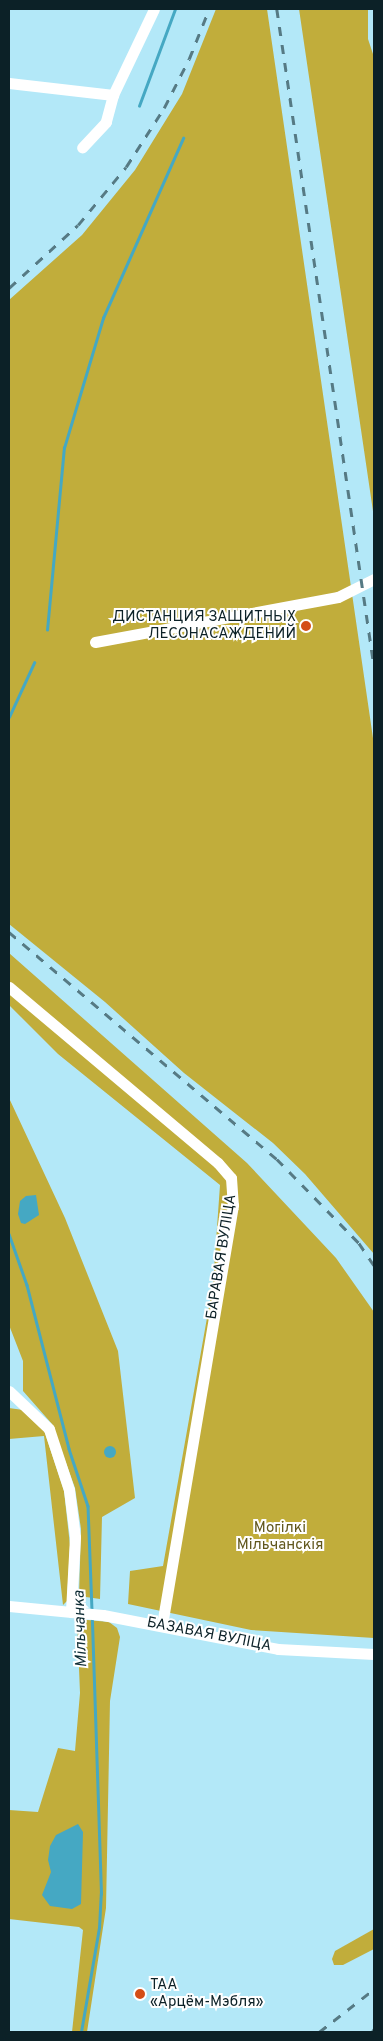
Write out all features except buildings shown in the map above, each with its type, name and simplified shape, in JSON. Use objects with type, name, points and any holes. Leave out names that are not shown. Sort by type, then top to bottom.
[{"type":"street","points":[[82,148],[106,122],[113,95],[154,9]]},
{"type":"street","points":[[9,83],[113,95]]},
{"type":"street","points":[[94,642],[338,597],[374,579]]},
{"type":"street","name":"БАРАВАЯ ВУЛІЦА","points":[[9,987],[218,1163],[231,1178],[233,1205],[162,1625]]},
{"type":"street","points":[[11,1396],[49,1429],[69,1490],[75,1537],[74,1612]]},
{"type":"street","name":"БАЗАВАЯ ВУЛІЦА","points":[[9,1606],[103,1614],[162,1625],[220,1640],[278,1649],[374,1654]]},
{"type":"green space","points":[[216,9],[267,9],[374,745],[374,1254],[305,1174],[273,1143],[184,1073],[105,1002],[9,924],[9,300],[82,235],[135,170],[182,94]]},
{"type":"green space","points":[[299,9],[368,9],[368,39],[374,57],[374,518]]},
{"type":"green space","name":"Могілкі Мільчанскія","points":[[9,953],[247,1163],[336,1258],[374,1312],[374,1638],[251,1630],[128,1604],[130,1571],[163,1566],[213,1284],[220,1185],[58,1054],[9,1005]]},
{"type":"green space","points":[[9,1098],[65,1218],[118,1351],[135,1498],[102,1517],[100,1599],[79,1596],[81,1529],[75,1488],[52,1424],[23,1391],[23,1361],[9,1325]]},
{"type":"green space","points":[[9,1408],[23,1410],[43,1427],[64,1491],[70,1545],[67,1601],[63,1605],[44,1436],[9,1439]]},
{"type":"green space","points":[[77,1619],[109,1622],[117,1628],[120,1637],[110,1701],[106,1908],[87,2032],[72,2032],[83,1930],[79,1927],[9,1919],[9,1810],[38,1812],[58,1748],[75,1751],[80,1693]]},
{"type":"green space","points":[[374,1929],[374,1949],[343,1965],[334,1965],[332,1959],[335,1951]]},
{"type":"water","points":[[36,1195],[39,1215],[25,1224],[21,1223],[18,1214],[20,1201],[26,1196]]},
{"type":"water","points":[[108,1446],[112,1446],[116,1452],[112,1458],[108,1458],[104,1454],[104,1450]]},
{"type":"water","points":[[78,1824],[83,1832],[81,1904],[72,1909],[50,1906],[42,1895],[51,1872],[48,1860],[50,1846],[56,1835]]},
{"type":"waterway","points":[[139,106],[175,9]]},
{"type":"waterway","points":[[47,630],[64,448],[103,318],[183,138]]},
{"type":"waterway","points":[[9,717],[34,663]]},
{"type":"waterway","name":"Мільчанка","points":[[9,1234],[27,1285],[69,1449],[88,1506],[92,1611]]},
{"type":"waterway","name":"Мільчанка","points":[[81,2032],[99,1928],[101,1894],[92,1617]]},
{"type":"railway","points":[[9,288],[78,225],[126,167],[164,108],[189,59],[209,9]]},
{"type":"railway","points":[[277,9],[374,665]]},
{"type":"railway","points":[[9,932],[277,1159],[359,1243],[374,1265]]},
{"type":"railway","points":[[319,2032],[374,1989]]},
{"type":"place","name":"ДИСТАНЦИЯ ЗАЩИТНЫХ ЛЕСОНАСАЖДЕНИЙ","points":[[306,626]]},
{"type":"place","name":"ТАА «Арцём-Мэбля»","points":[[140,1994]]}]
